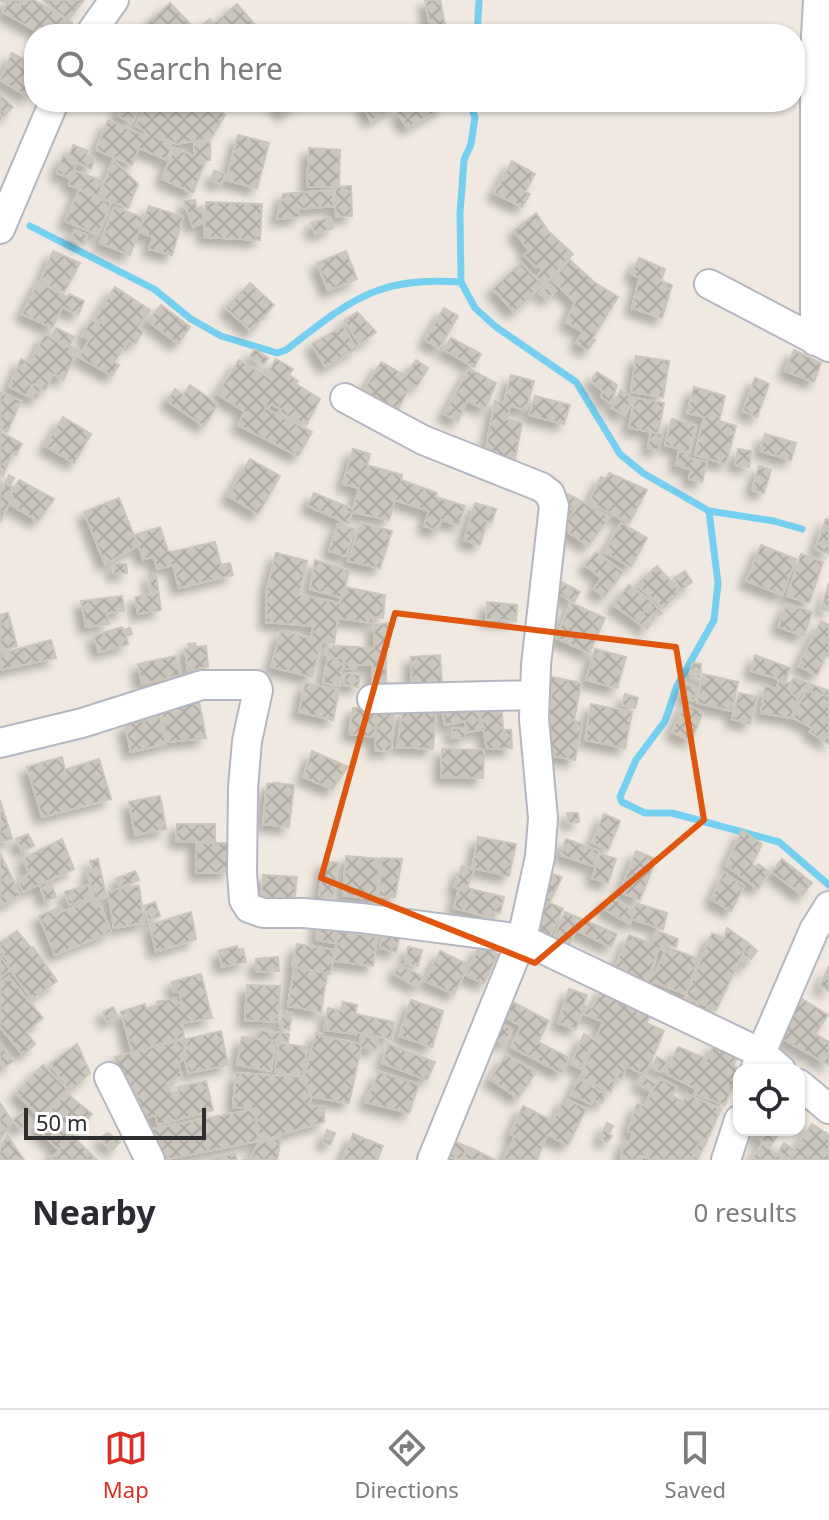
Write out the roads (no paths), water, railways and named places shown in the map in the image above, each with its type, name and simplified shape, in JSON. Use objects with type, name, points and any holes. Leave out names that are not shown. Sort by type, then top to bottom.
[{"type":"street","points":[[97,24],[114,0]]},
{"type":"street","points":[[709,284],[822,344],[815,56],[818,0]]},
{"type":"street","points":[[0,229],[50,112]]},
{"type":"street","points":[[345,398],[423,440],[541,487],[550,494],[554,506],[536,665],[534,719],[543,818],[540,857],[522,939],[432,1160]]},
{"type":"street","points":[[0,743],[82,723],[202,685],[256,685],[258,690],[247,741],[243,788],[242,873],[244,900],[249,908],[263,913],[361,918],[522,939],[766,1064],[814,930],[829,906]]},
{"type":"street","points":[[372,699],[535,695]]},
{"type":"street","points":[[109,1077],[150,1160]]},
{"type":"street","points":[[805,1089],[829,1109]]},
{"type":"street","points":[[726,1160],[734,1136]]},
{"type":"waterway","points":[[478,24],[479,0]]},
{"type":"waterway","points":[[473,112],[471,144],[464,160],[460,213],[461,282],[475,308],[496,327],[576,382],[620,454],[643,473],[709,511],[774,521],[802,529]]},
{"type":"waterway","points":[[30,226],[154,289],[191,319],[221,336],[277,353],[286,350],[328,318],[366,295],[407,283],[461,282]]},
{"type":"waterway","points":[[709,511],[718,583],[714,620],[677,686],[665,721],[636,760],[620,797],[622,802],[645,813],[672,813],[779,842],[829,885]]}]
